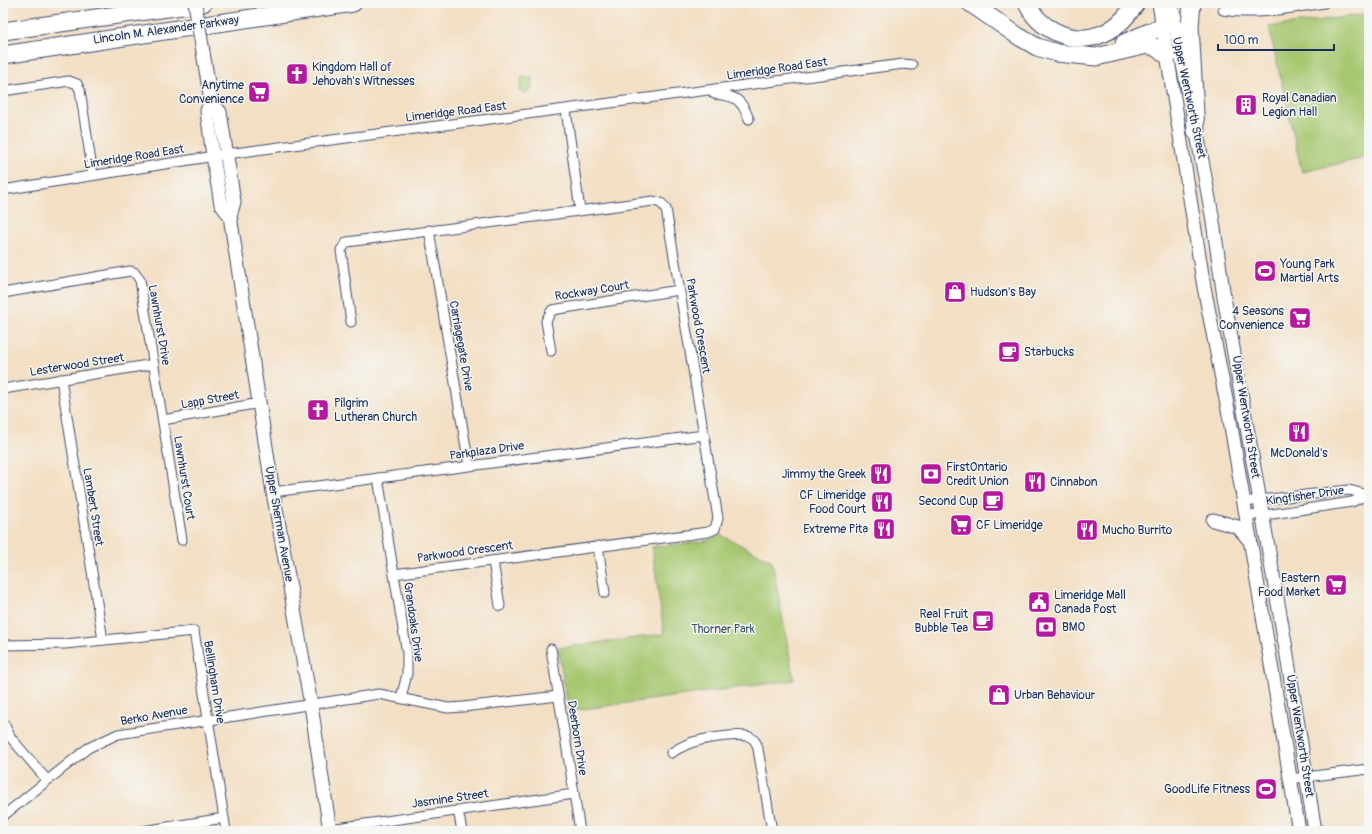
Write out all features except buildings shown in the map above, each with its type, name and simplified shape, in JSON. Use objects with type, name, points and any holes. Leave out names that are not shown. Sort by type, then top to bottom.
[{"type":"highway","name":"Lincoln M. Alexander Parkway","points":[[3,31],[203,3]]},
{"type":"highway","name":"Lincoln M. Alexander Parkway","points":[[3,55],[353,3]]},
{"type":"highway","points":[[970,3],[1018,36],[1037,47],[1057,53],[1096,57],[1147,46],[1155,47],[1168,56]]},
{"type":"highway","points":[[1027,3],[1035,16],[1054,32],[1083,38],[1099,35],[1114,27],[1136,3]]},
{"type":"highway","points":[[1192,3],[1190,26],[1196,131]]},
{"type":"highway","points":[[1071,55],[1109,48],[1169,15]]},
{"type":"main road","name":"Upper Sherman Avenue","points":[[195,3],[211,101],[220,112],[227,154],[234,202],[230,216],[273,492],[330,830]]},
{"type":"main road","name":"Upper Wentworth Street","points":[[1160,3],[1169,15],[1209,195],[1262,514],[1286,643],[1315,831]]},
{"type":"main road","name":"Upper Wentworth Street","points":[[1169,15],[1168,56],[1180,137],[1201,268],[1251,543],[1299,831]]},
{"type":"main road","name":"Upper Sherman Avenue","points":[[211,101],[207,111],[213,156],[221,204],[230,216]]},
{"type":"main road","points":[[1180,137],[1196,179],[1202,189],[1209,195]]},
{"type":"main road","points":[[1201,268],[1207,247],[1216,238]]},
{"type":"main road","points":[[1214,340],[1243,401]]},
{"type":"main road","points":[[1213,520],[1238,526],[1251,543]]},
{"type":"street","points":[[1223,10],[1238,13],[1261,12],[1324,3]]},
{"type":"street","name":"Limeridge Road East","points":[[3,190],[227,154],[903,64],[912,65]]},
{"type":"street","points":[[3,91],[69,81],[77,84],[80,90],[93,175]]},
{"type":"street","points":[[694,93],[729,95],[736,98],[743,105],[749,119]]},
{"type":"street","points":[[566,110],[580,210]]},
{"type":"street","name":"Parkwood Crescent","points":[[352,322],[341,250],[344,244],[353,240],[653,201],[664,205],[718,518],[715,529],[708,532],[394,574]]},
{"type":"street","name":"Carriagegate Drive","points":[[429,230],[469,465]]},
{"type":"street","name":"Lawnhurst Drive","points":[[3,293],[134,272],[140,280],[164,420]]},
{"type":"street","name":"Rockway Court","points":[[551,351],[546,320],[548,314],[552,310],[679,290]]},
{"type":"street","name":"Lesterwood Street","points":[[3,389],[154,364]]},
{"type":"street","name":"Lambert Street","points":[[61,379],[103,640]]},
{"type":"street","name":"Lapp Street","points":[[164,420],[260,403]]},
{"type":"street","name":"Lawnhurst Court","points":[[164,420],[182,540]]},
{"type":"street","name":"Parkplaza Drive","points":[[273,492],[704,435]]},
{"type":"street","name":"Grandoaks Drive","points":[[378,478],[407,653],[407,674],[401,698]]},
{"type":"street","name":"Kingfisher Drive","points":[[1243,502],[1349,490],[1367,494]]},
{"type":"street","name":"Kingfisher Drive","points":[[1246,515],[1352,502],[1367,494]]},
{"type":"street","points":[[598,546],[604,593]]},
{"type":"street","points":[[493,561],[500,606]]},
{"type":"street","name":"Bellingham Drive","points":[[3,645],[65,644],[194,631],[226,831]]},
{"type":"street","name":"Deerborn Drive","points":[[551,649],[580,831]]},
{"type":"street","name":"Berko Avenue","points":[[3,816],[88,748],[118,734],[379,694],[448,708],[558,696]]},
{"type":"street","points":[[3,722],[11,738],[47,780]]},
{"type":"street","points":[[671,752],[696,741],[745,736],[751,737],[756,742],[758,749],[772,831]]},
{"type":"street","points":[[1290,779],[1369,769]]},
{"type":"street","name":"Jasmine Street","points":[[330,830],[574,794]]},
{"type":"street","points":[[458,810],[462,831]]},
{"type":"street","points":[[142,831],[224,818]]},
{"type":"green space","points":[[1369,14],[1369,157],[1302,172],[1269,27]]},
{"type":"green space","points":[[522,77],[532,78],[532,87],[526,93],[519,91]]},
{"type":"green space","name":"Thorner Park","points":[[719,534],[772,561],[794,680],[569,711],[558,648],[664,634],[652,547],[707,541]]},
{"type":"place","name":"Kingdom Hall of Jehovah's Witnesses","points":[[297,74]]},
{"type":"place","name":"Anytime Convenience","points":[[259,92]]},
{"type":"place","name":"Royal Canadian Legion Hall","points":[[1246,105]]},
{"type":"place","name":"Young Park Martial Arts","points":[[1265,271]]},
{"type":"place","name":"Hudson's Bay","points":[[955,292]]},
{"type":"place","name":"4 Seasons Convenience","points":[[1300,318]]},
{"type":"place","name":"Starbucks","points":[[1009,352]]},
{"type":"place","name":"Pilgrim Lutheran Church","points":[[318,410]]},
{"type":"place","name":"McDonald's","points":[[1299,432]]},
{"type":"place","name":"Jimmy the Greek","points":[[881,474]]},
{"type":"place","name":"FirstOntario Credit Union","points":[[931,474]]},
{"type":"place","name":"Cinnabon","points":[[1035,482]]},
{"type":"place","name":"Second Cup","points":[[993,501]]},
{"type":"place","name":"CF Limeridge Food Court","points":[[882,502]]},
{"type":"place","name":"CF Limeridge","points":[[961,525]]},
{"type":"place","name":"Extreme Pita","points":[[884,529]]},
{"type":"place","name":"Mucho Burrito","points":[[1087,530]]},
{"type":"place","name":"Eastern Food Market","points":[[1336,585]]},
{"type":"place","name":"Limeridge Mall Canada Post","points":[[1039,602]]},
{"type":"place","name":"Real Fruit Bubble Tea","points":[[983,621]]},
{"type":"place","name":"BMO","points":[[1046,627]]},
{"type":"place","name":"Urban Behaviour","points":[[999,695]]},
{"type":"place","name":"GoodLife Fitness","points":[[1266,789]]}]
